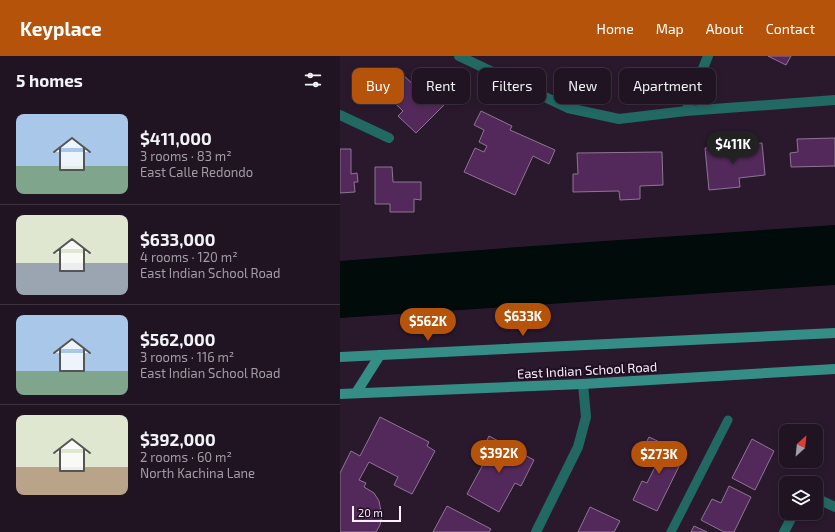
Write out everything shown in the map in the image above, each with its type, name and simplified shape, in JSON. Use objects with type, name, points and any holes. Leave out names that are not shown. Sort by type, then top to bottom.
[{"type":"main road","name":"East Indian School Road","points":[[340,357],[835,333]]},
{"type":"main road","points":[[356,393],[380,355]]},
{"type":"main road","name":"East Indian School Road","points":[[340,394],[583,384],[835,369]]},
{"type":"street","points":[[459,56],[568,108],[619,118],[686,111],[835,100]]},
{"type":"street","points":[[686,111],[708,56]]},
{"type":"street","points":[[340,115],[389,138]]},
{"type":"street","points":[[536,532],[578,447],[586,417],[583,384]]},
{"type":"street","points":[[823,501],[835,507]]},
{"type":"street","points":[[784,532],[790,520]]},
{"type":"lane","points":[[671,532],[728,420]]},
{"type":"shaded area","points":[[835,225],[835,285],[340,318],[340,261]]},
{"type":"building","points":[[768,56],[791,56],[786,65]]},
{"type":"building","points":[[404,76],[412,83],[412,104],[444,105],[416,133],[398,116],[403,111],[396,104],[404,104]]},
{"type":"building","points":[[481,111],[512,126],[510,130],[555,150],[549,164],[533,156],[515,195],[464,172],[475,148],[484,152],[487,146],[479,142],[484,130],[474,125]]},
{"type":"building","points":[[835,138],[835,166],[791,167],[790,153],[798,152],[797,139]]},
{"type":"building","points":[[762,143],[765,175],[739,178],[740,187],[709,190],[705,148]]},
{"type":"building","points":[[340,149],[351,149],[351,174],[357,173],[358,182],[354,182],[355,192],[340,193]]},
{"type":"building","points":[[662,152],[663,185],[640,186],[640,199],[620,200],[619,191],[573,192],[573,174],[578,174],[577,153]]},
{"type":"building","points":[[375,167],[392,167],[393,182],[421,182],[421,200],[414,199],[414,212],[390,212],[390,204],[375,204]]},
{"type":"building","points":[[380,417],[429,442],[427,446],[435,451],[412,494],[394,485],[398,477],[369,462],[359,480],[366,483],[364,487],[374,493],[379,501],[382,516],[380,525],[376,532],[340,532],[340,473],[351,451],[360,456]]},
{"type":"building","points":[[489,436],[534,460],[521,486],[515,483],[499,512],[467,494],[486,459],[479,456]]},
{"type":"building","points":[[649,437],[685,454],[657,511],[633,500],[642,481],[647,483],[661,455],[644,447]]},
{"type":"building","points":[[752,439],[774,451],[755,490],[732,478]]},
{"type":"building","points":[[729,486],[751,497],[734,532],[724,532],[701,520],[712,499],[721,503]]},
{"type":"building","points":[[447,506],[491,529],[489,532],[433,532]]},
{"type":"building","points":[[590,507],[620,521],[614,532],[578,532]]},
{"type":"building","points":[[694,526],[707,532],[691,532]]}]
